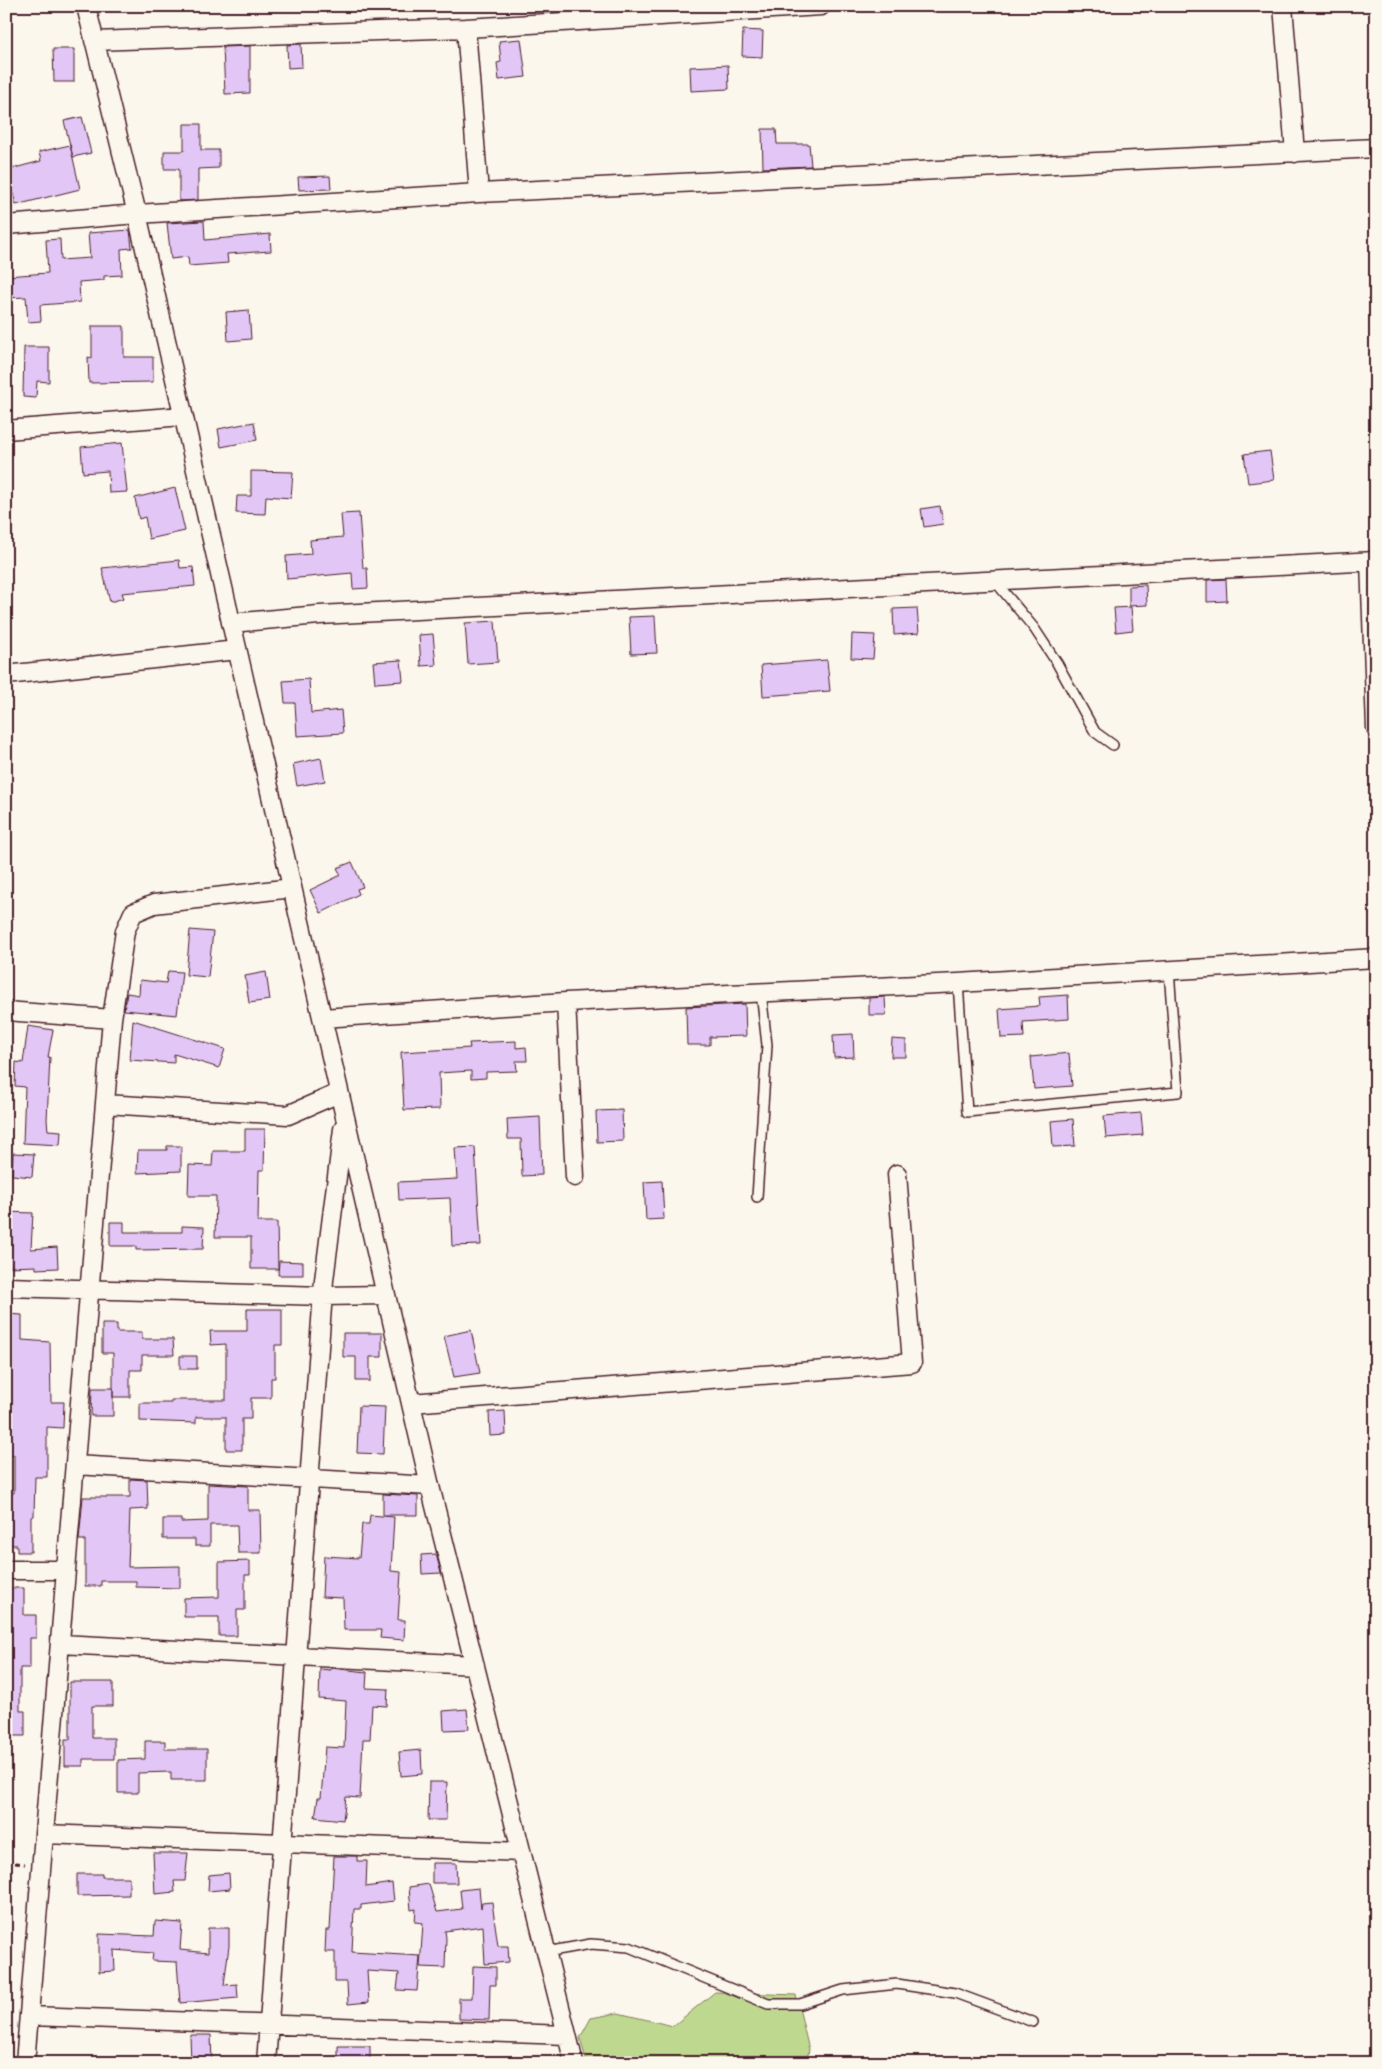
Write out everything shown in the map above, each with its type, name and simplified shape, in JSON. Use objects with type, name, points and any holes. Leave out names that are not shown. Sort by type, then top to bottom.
[{"type":"street","points":[[86,6],[183,416],[430,1486],[574,2063]]},
{"type":"street","points":[[94,41],[466,28],[821,6]]},
{"type":"street","points":[[1283,6],[1295,153]]},
{"type":"street","points":[[466,28],[479,193]]},
{"type":"street","points":[[6,225],[136,214],[479,193],[1376,148]]},
{"type":"street","points":[[6,430],[183,416]]},
{"type":"street","points":[[231,623],[319,615],[1373,561],[1376,729]]},
{"type":"street","points":[[6,675],[237,650]]},
{"type":"street","points":[[25,2063],[112,1019],[125,931],[134,913],[154,904],[292,888]]},
{"type":"street","points":[[322,1018],[566,1002],[958,983],[1376,958]]},
{"type":"street","points":[[566,1002],[575,1177]]},
{"type":"street","points":[[6,1011],[112,1019]]},
{"type":"street","points":[[105,1104],[288,1115],[339,1093]]},
{"type":"street","points":[[266,2063],[323,1296],[345,1116]]},
{"type":"street","points":[[411,1403],[912,1363],[897,1174]]},
{"type":"street","points":[[6,1287],[323,1296],[386,1295]]},
{"type":"street","points":[[75,1465],[430,1486]]},
{"type":"street","points":[[6,1570],[66,1570]]},
{"type":"street","points":[[60,1644],[475,1665]]},
{"type":"street","points":[[44,1834],[521,1852]]},
{"type":"street","points":[[30,2016],[567,2035]]},
{"type":"lane","points":[[994,580],[1034,628],[1095,732],[1113,745]]},
{"type":"lane","points":[[958,983],[967,1112],[1178,1092],[1169,970]]},
{"type":"lane","points":[[757,1197],[767,1045],[761,992]]},
{"type":"lane","points":[[546,1952],[591,1944],[629,1947],[768,2004],[800,2004],[843,1990],[897,1984],[955,1993],[1033,2022]]},
{"type":"green space","points":[[715,1992],[796,1995],[809,2050],[806,2063],[587,2063],[580,2038],[591,2018],[618,2013],[673,2026]]},
{"type":"building","points":[[743,30],[763,31],[762,57],[742,56]]},
{"type":"building","points":[[521,39],[526,77],[499,80],[497,63],[501,62],[499,41]]},
{"type":"building","points":[[301,44],[302,67],[288,68],[287,45]]},
{"type":"building","points":[[250,46],[250,93],[225,94],[223,47]]},
{"type":"building","points":[[53,49],[74,49],[74,82],[54,82]]},
{"type":"building","points":[[728,65],[729,89],[691,91],[690,67]]},
{"type":"building","points":[[82,117],[91,153],[73,157],[64,121]]},
{"type":"building","points":[[184,124],[201,124],[201,150],[219,150],[219,168],[198,169],[198,200],[179,201],[179,169],[164,169],[164,151],[184,151]]},
{"type":"building","points":[[762,129],[776,129],[777,144],[809,144],[811,166],[763,168]]},
{"type":"building","points":[[70,145],[80,189],[16,205],[7,170],[41,161],[39,152]]},
{"type":"building","points":[[330,176],[331,189],[299,190],[298,177]]},
{"type":"building","points":[[204,221],[205,240],[270,234],[271,251],[227,254],[228,263],[189,266],[188,257],[171,259],[167,223]]},
{"type":"building","points":[[130,230],[132,248],[121,249],[122,275],[104,276],[104,280],[79,282],[80,302],[40,305],[41,321],[28,322],[26,297],[6,298],[6,276],[48,273],[46,240],[60,239],[61,260],[90,258],[88,233]]},
{"type":"building","points":[[249,310],[251,339],[228,341],[226,312]]},
{"type":"building","points":[[92,326],[124,326],[124,357],[153,357],[153,382],[89,383],[88,357],[92,358]]},
{"type":"building","points":[[24,347],[49,347],[49,382],[37,381],[36,398],[23,397]]},
{"type":"building","points":[[254,422],[257,440],[221,447],[218,429]]},
{"type":"building","points":[[122,443],[127,492],[109,493],[108,471],[83,473],[81,447]]},
{"type":"building","points":[[1270,451],[1274,480],[1248,483],[1244,454]]},
{"type":"building","points":[[251,471],[293,472],[291,498],[266,496],[265,514],[236,513],[237,496],[251,496]]},
{"type":"building","points":[[175,488],[185,531],[149,539],[145,517],[139,519],[135,498]]},
{"type":"building","points":[[940,506],[943,524],[924,527],[921,509]]},
{"type":"building","points":[[359,513],[363,568],[367,568],[368,588],[353,589],[352,573],[287,579],[286,556],[311,554],[310,540],[343,537],[341,514]]},
{"type":"building","points":[[179,560],[180,568],[193,567],[195,586],[122,593],[124,598],[110,602],[102,568]]},
{"type":"building","points":[[1226,579],[1227,601],[1207,602],[1207,580]]},
{"type":"building","points":[[1146,585],[1147,605],[1129,606],[1129,586]]},
{"type":"building","points":[[1131,607],[1133,630],[1116,632],[1114,608]]},
{"type":"building","points":[[917,608],[919,633],[894,635],[893,609]]},
{"type":"building","points":[[655,616],[657,653],[631,654],[629,617]]},
{"type":"building","points":[[495,621],[498,662],[468,664],[465,623]]},
{"type":"building","points":[[433,634],[436,665],[421,666],[419,635]]},
{"type":"building","points":[[852,634],[875,635],[873,659],[851,658]]},
{"type":"building","points":[[401,660],[403,681],[375,683],[373,662]]},
{"type":"building","points":[[827,660],[830,691],[763,696],[761,665]]},
{"type":"building","points":[[309,679],[311,713],[341,710],[343,733],[297,736],[295,703],[285,703],[283,681]]},
{"type":"building","points":[[321,758],[325,781],[297,786],[293,764]]},
{"type":"building","points":[[352,862],[363,887],[357,889],[359,894],[321,913],[310,890],[341,875],[337,868]]},
{"type":"building","points":[[190,930],[213,932],[208,977],[186,975]]},
{"type":"building","points":[[168,971],[182,972],[177,1015],[124,1010],[127,993],[139,995],[140,980],[166,983]]},
{"type":"building","points":[[266,972],[270,1000],[249,1003],[245,976]]},
{"type":"building","points":[[1068,995],[1069,1019],[1023,1022],[1024,1037],[1001,1038],[999,1009],[1040,1006],[1039,997]]},
{"type":"building","points":[[885,997],[886,1015],[869,1015],[869,998]]},
{"type":"building","points":[[745,1004],[746,1036],[710,1037],[710,1045],[687,1045],[686,1007]]},
{"type":"building","points":[[133,1020],[225,1049],[219,1068],[174,1054],[174,1063],[130,1060]]},
{"type":"building","points":[[28,1026],[53,1030],[48,1057],[50,1057],[47,1120],[48,1130],[61,1131],[60,1145],[23,1143],[25,1087],[15,1086],[16,1062],[23,1063]]},
{"type":"building","points":[[853,1034],[854,1057],[834,1058],[833,1035]]},
{"type":"building","points":[[892,1039],[906,1040],[906,1057],[891,1057]]},
{"type":"building","points":[[516,1041],[516,1048],[526,1047],[527,1061],[516,1061],[517,1071],[486,1072],[486,1078],[471,1079],[471,1071],[439,1073],[440,1109],[404,1110],[401,1052],[470,1048],[469,1043]]},
{"type":"building","points":[[1069,1053],[1072,1086],[1034,1089],[1031,1057]]},
{"type":"building","points":[[622,1110],[623,1141],[597,1142],[596,1111]]},
{"type":"building","points":[[1141,1113],[1143,1135],[1106,1138],[1104,1116]]},
{"type":"building","points":[[540,1117],[542,1175],[522,1176],[521,1139],[508,1139],[507,1119]]},
{"type":"building","points":[[1073,1119],[1075,1146],[1053,1147],[1051,1121]]},
{"type":"building","points":[[245,1129],[265,1129],[264,1170],[259,1170],[258,1222],[277,1222],[278,1269],[251,1269],[251,1237],[215,1237],[216,1196],[188,1196],[189,1165],[212,1166],[213,1151],[245,1151]]},
{"type":"building","points":[[167,1146],[181,1146],[181,1171],[137,1173],[138,1150],[167,1150]]},
{"type":"building","points":[[475,1147],[481,1245],[452,1246],[450,1198],[399,1200],[398,1182],[457,1179],[455,1148]]},
{"type":"building","points":[[13,1153],[34,1154],[32,1177],[12,1175]]},
{"type":"building","points":[[662,1181],[664,1219],[646,1220],[644,1182]]},
{"type":"building","points":[[6,1212],[33,1213],[31,1249],[57,1247],[58,1268],[36,1269],[36,1266],[10,1267]]},
{"type":"building","points":[[110,1222],[124,1222],[124,1232],[182,1232],[182,1226],[204,1227],[203,1249],[136,1250],[136,1246],[110,1246]]},
{"type":"building","points":[[279,1261],[303,1262],[303,1275],[278,1275]]},
{"type":"building","points":[[247,1309],[282,1309],[282,1345],[275,1345],[275,1378],[271,1378],[271,1398],[251,1398],[251,1419],[242,1419],[242,1450],[226,1450],[226,1417],[196,1417],[196,1423],[140,1421],[140,1403],[171,1403],[171,1400],[226,1400],[226,1344],[211,1345],[210,1331],[247,1331]]},
{"type":"building","points":[[6,1314],[22,1315],[22,1340],[50,1342],[51,1402],[64,1402],[63,1428],[47,1427],[47,1477],[35,1477],[34,1516],[31,1517],[31,1552],[17,1552],[17,1545],[6,1545],[6,1493],[14,1493],[14,1455],[6,1456]]},
{"type":"building","points":[[102,1324],[117,1324],[117,1332],[142,1332],[142,1339],[173,1339],[174,1355],[142,1355],[142,1370],[130,1370],[130,1397],[113,1397],[113,1353],[102,1353]]},
{"type":"building","points":[[471,1330],[480,1373],[454,1377],[444,1336]]},
{"type":"building","points":[[343,1333],[382,1333],[382,1357],[370,1357],[370,1381],[356,1381],[356,1357],[343,1357]]},
{"type":"building","points":[[180,1356],[197,1356],[197,1369],[180,1369]]},
{"type":"building","points":[[92,1388],[113,1388],[113,1416],[91,1416]]},
{"type":"building","points":[[359,1406],[385,1407],[383,1454],[357,1453]]},
{"type":"building","points":[[505,1411],[506,1435],[490,1436],[489,1412]]},
{"type":"building","points":[[130,1479],[147,1480],[148,1509],[130,1510],[128,1567],[180,1566],[180,1588],[136,1587],[136,1581],[101,1581],[101,1586],[85,1586],[85,1540],[79,1540],[83,1497],[130,1497]]},
{"type":"building","points":[[208,1484],[248,1486],[248,1510],[260,1510],[261,1553],[238,1553],[237,1525],[210,1525],[210,1546],[195,1546],[195,1539],[163,1539],[163,1519],[181,1519],[181,1522],[208,1521]]},
{"type":"building","points":[[383,1494],[418,1496],[418,1515],[383,1515]]},
{"type":"building","points":[[370,1515],[394,1517],[391,1571],[401,1572],[398,1620],[405,1620],[404,1640],[380,1638],[381,1630],[344,1630],[343,1598],[322,1597],[324,1556],[359,1558],[362,1524],[369,1524]]},
{"type":"building","points":[[436,1554],[441,1573],[422,1574],[421,1555]]},
{"type":"building","points":[[250,1561],[250,1575],[245,1575],[245,1610],[237,1610],[237,1636],[219,1636],[219,1617],[184,1617],[184,1598],[219,1597],[219,1562]]},
{"type":"building","points":[[9,1588],[24,1588],[24,1615],[36,1615],[36,1638],[30,1638],[30,1668],[20,1668],[20,1711],[25,1711],[25,1736],[6,1736],[6,1615],[9,1615]]},
{"type":"building","points":[[331,1668],[367,1672],[366,1688],[388,1689],[387,1706],[372,1705],[370,1739],[363,1739],[360,1798],[346,1797],[343,1820],[315,1817],[318,1798],[321,1798],[325,1747],[344,1748],[346,1701],[319,1699],[320,1669],[331,1670]]},
{"type":"building","points":[[70,1682],[113,1682],[113,1706],[92,1706],[92,1738],[114,1738],[114,1759],[83,1759],[83,1766],[65,1766],[65,1739],[70,1739]]},
{"type":"building","points":[[467,1709],[469,1729],[444,1730],[443,1711]]},
{"type":"building","points":[[145,1741],[165,1741],[165,1749],[207,1749],[207,1780],[171,1780],[171,1772],[138,1773],[138,1793],[118,1793],[118,1760],[145,1759]]},
{"type":"building","points":[[421,1750],[422,1774],[401,1776],[399,1752]]},
{"type":"building","points":[[429,1782],[447,1782],[446,1820],[428,1820]]},
{"type":"building","points":[[153,1853],[188,1853],[185,1881],[174,1881],[175,1892],[155,1894]]},
{"type":"building","points":[[334,1856],[357,1856],[357,1861],[367,1861],[366,1887],[392,1883],[394,1901],[361,1905],[361,1909],[354,1909],[352,1952],[420,1956],[417,1991],[397,1990],[399,1973],[367,1971],[369,2002],[348,2004],[347,1982],[335,1982],[335,1952],[325,1952],[326,1930],[330,1930]]},
{"type":"building","points":[[432,1863],[456,1863],[457,1883],[432,1883]]},
{"type":"building","points":[[229,1873],[230,1889],[208,1891],[209,1875]]},
{"type":"building","points":[[77,1874],[102,1874],[102,1877],[129,1877],[129,1895],[77,1896]]},
{"type":"building","points":[[429,1884],[437,1912],[462,1909],[460,1890],[479,1888],[481,1909],[482,1903],[492,1902],[498,1946],[508,1946],[509,1962],[485,1964],[483,1926],[445,1931],[445,1968],[420,1967],[423,1923],[415,1922],[416,1909],[411,1910],[409,1887]]},
{"type":"building","points":[[155,1921],[182,1923],[180,1950],[208,1953],[208,1928],[229,1928],[229,1946],[224,1985],[237,1984],[238,1998],[180,2003],[177,1962],[152,1961],[153,1953],[114,1950],[115,1971],[99,1972],[99,1934],[154,1936]]},
{"type":"building","points":[[473,1966],[496,1967],[496,1985],[490,1985],[489,2020],[459,2019],[459,1998],[472,1998]]},
{"type":"building","points":[[190,2035],[211,2035],[212,2063],[191,2063]]},
{"type":"building","points":[[338,2046],[370,2046],[370,2063],[338,2063]]}]
